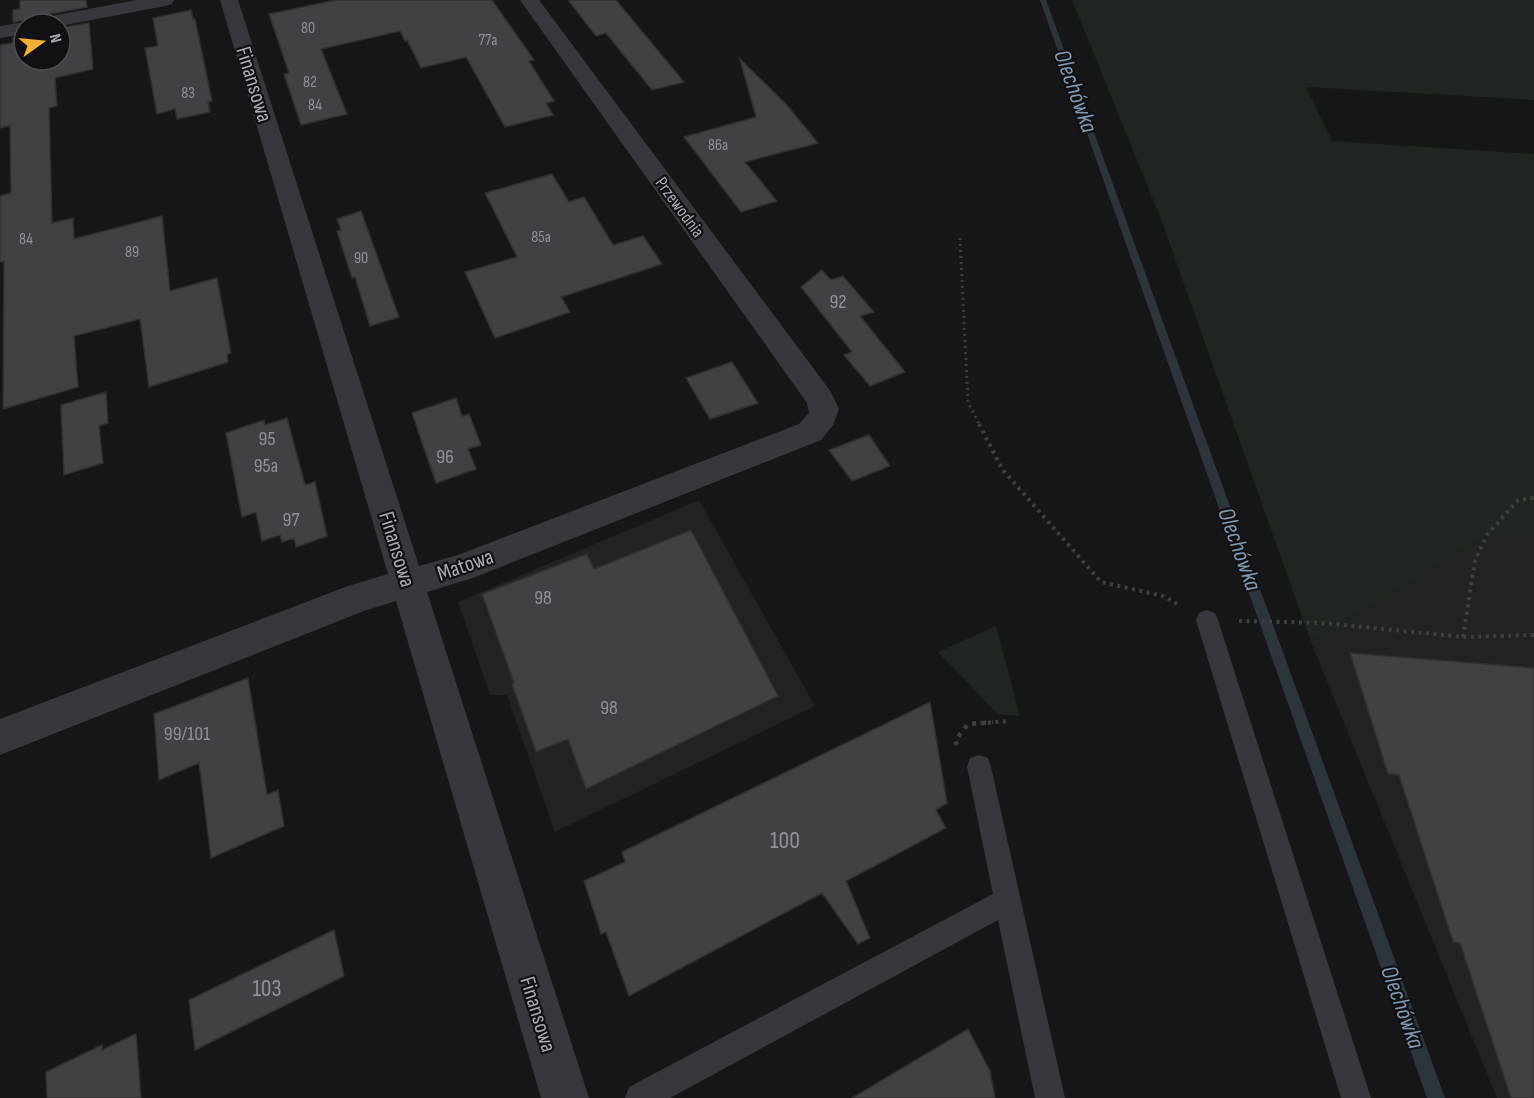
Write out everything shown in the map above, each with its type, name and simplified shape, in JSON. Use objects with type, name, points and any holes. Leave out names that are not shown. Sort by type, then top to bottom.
[{"type":"street","points":[[72,18],[165,0]]},
{"type":"street","name":"Finansowa","points":[[229,0],[565,1098]]},
{"type":"street","name":"Przewodnia","points":[[529,0],[820,400],[824,409],[823,417]]},
{"type":"street","name":"Matowa","points":[[0,737],[360,597],[461,568],[810,432],[823,417]]},
{"type":"lane","points":[[1207,620],[1356,1098]]},
{"type":"lane","points":[[979,767],[1050,1098]]},
{"type":"lane","points":[[640,1098],[1008,900]]},
{"type":"path","points":[[960,238],[968,402],[1002,469],[1101,582],[1163,596],[1207,620]]},
{"type":"path","points":[[1463,637],[1475,560],[1483,543],[1518,500],[1534,498]]},
{"type":"path","points":[[1235,621],[1324,623],[1463,637],[1534,635]]},
{"type":"shaded area","points":[[1072,0],[1534,0],[1534,100],[1306,87],[1332,141],[1534,154],[1534,535],[1487,535],[1311,642],[1161,219]]},
{"type":"shaded area","points":[[699,500],[815,706],[555,832],[507,695],[490,695],[458,602]]},
{"type":"shaded area","points":[[1487,535],[1534,535],[1534,1098],[1497,1098],[1311,642]]},
{"type":"shaded area","points":[[996,626],[1020,716],[998,714],[938,652]]},
{"type":"building","points":[[20,0],[86,0],[87,7],[61,12],[13,12],[13,10],[20,9]]},
{"type":"building","points":[[336,0],[492,0],[534,60],[529,61],[554,101],[546,103],[553,115],[505,127],[466,57],[421,68],[400,31],[321,49],[347,114],[301,125],[284,74],[289,73],[269,14]]},
{"type":"building","points":[[568,0],[616,0],[684,82],[652,90],[606,33],[596,36]]},
{"type":"building","points":[[191,10],[193,19],[195,19],[212,101],[208,102],[210,112],[177,119],[175,109],[157,114],[145,48],[158,46],[153,18]]},
{"type":"building","points":[[89,23],[93,69],[55,78],[57,106],[49,108],[52,223],[73,218],[74,239],[162,216],[170,291],[217,278],[231,353],[227,354],[228,362],[149,387],[140,319],[74,336],[78,387],[3,409],[4,261],[0,262],[0,196],[11,193],[10,125],[0,128],[0,45],[12,43],[12,72],[72,72],[72,26]]},
{"type":"building","points":[[740,59],[786,104],[818,143],[745,162],[777,201],[741,212],[684,137],[756,117]]},
{"type":"building","points":[[552,174],[569,202],[584,197],[613,245],[643,236],[662,264],[561,297],[570,312],[495,338],[465,272],[517,257],[485,193]]},
{"type":"building","points":[[361,211],[399,317],[370,326],[355,277],[352,278],[337,231],[341,230],[337,219]]},
{"type":"building","points":[[822,270],[831,280],[843,276],[874,312],[860,316],[905,372],[870,386],[844,355],[852,352],[801,287]]},
{"type":"building","points":[[732,362],[758,403],[710,419],[686,378]]},
{"type":"building","points":[[106,392],[108,423],[99,426],[103,463],[64,475],[61,405]]},
{"type":"building","points":[[456,398],[462,416],[469,414],[481,445],[468,449],[476,469],[436,483],[412,413]]},
{"type":"building","points":[[287,418],[305,485],[315,482],[327,536],[296,547],[294,538],[282,542],[280,535],[262,541],[256,512],[242,517],[226,433],[264,420],[265,425]]},
{"type":"building","points":[[869,435],[890,466],[852,481],[829,450]]},
{"type":"building","points":[[691,530],[778,696],[586,789],[568,739],[536,752],[482,594],[587,554],[594,569]]},
{"type":"building","points":[[1350,653],[1534,668],[1534,1098],[1511,1098],[1460,943],[1453,942],[1399,775],[1388,774]]},
{"type":"building","points":[[248,678],[267,795],[278,790],[284,826],[211,858],[199,763],[159,780],[154,714]]},
{"type":"building","points":[[930,702],[947,803],[936,810],[946,828],[846,881],[870,938],[858,944],[822,893],[629,996],[606,932],[601,934],[584,881],[625,862],[622,852]]},
{"type":"building","points":[[334,930],[344,976],[195,1050],[189,1000]]},
{"type":"building","points":[[968,1029],[990,1071],[995,1098],[852,1098]]},
{"type":"building","points":[[136,1034],[141,1098],[47,1098],[46,1072],[102,1045],[102,1050]]},
{"type":"waterway","name":"Olechówka","points":[[1043,0],[1436,1098]]}]
